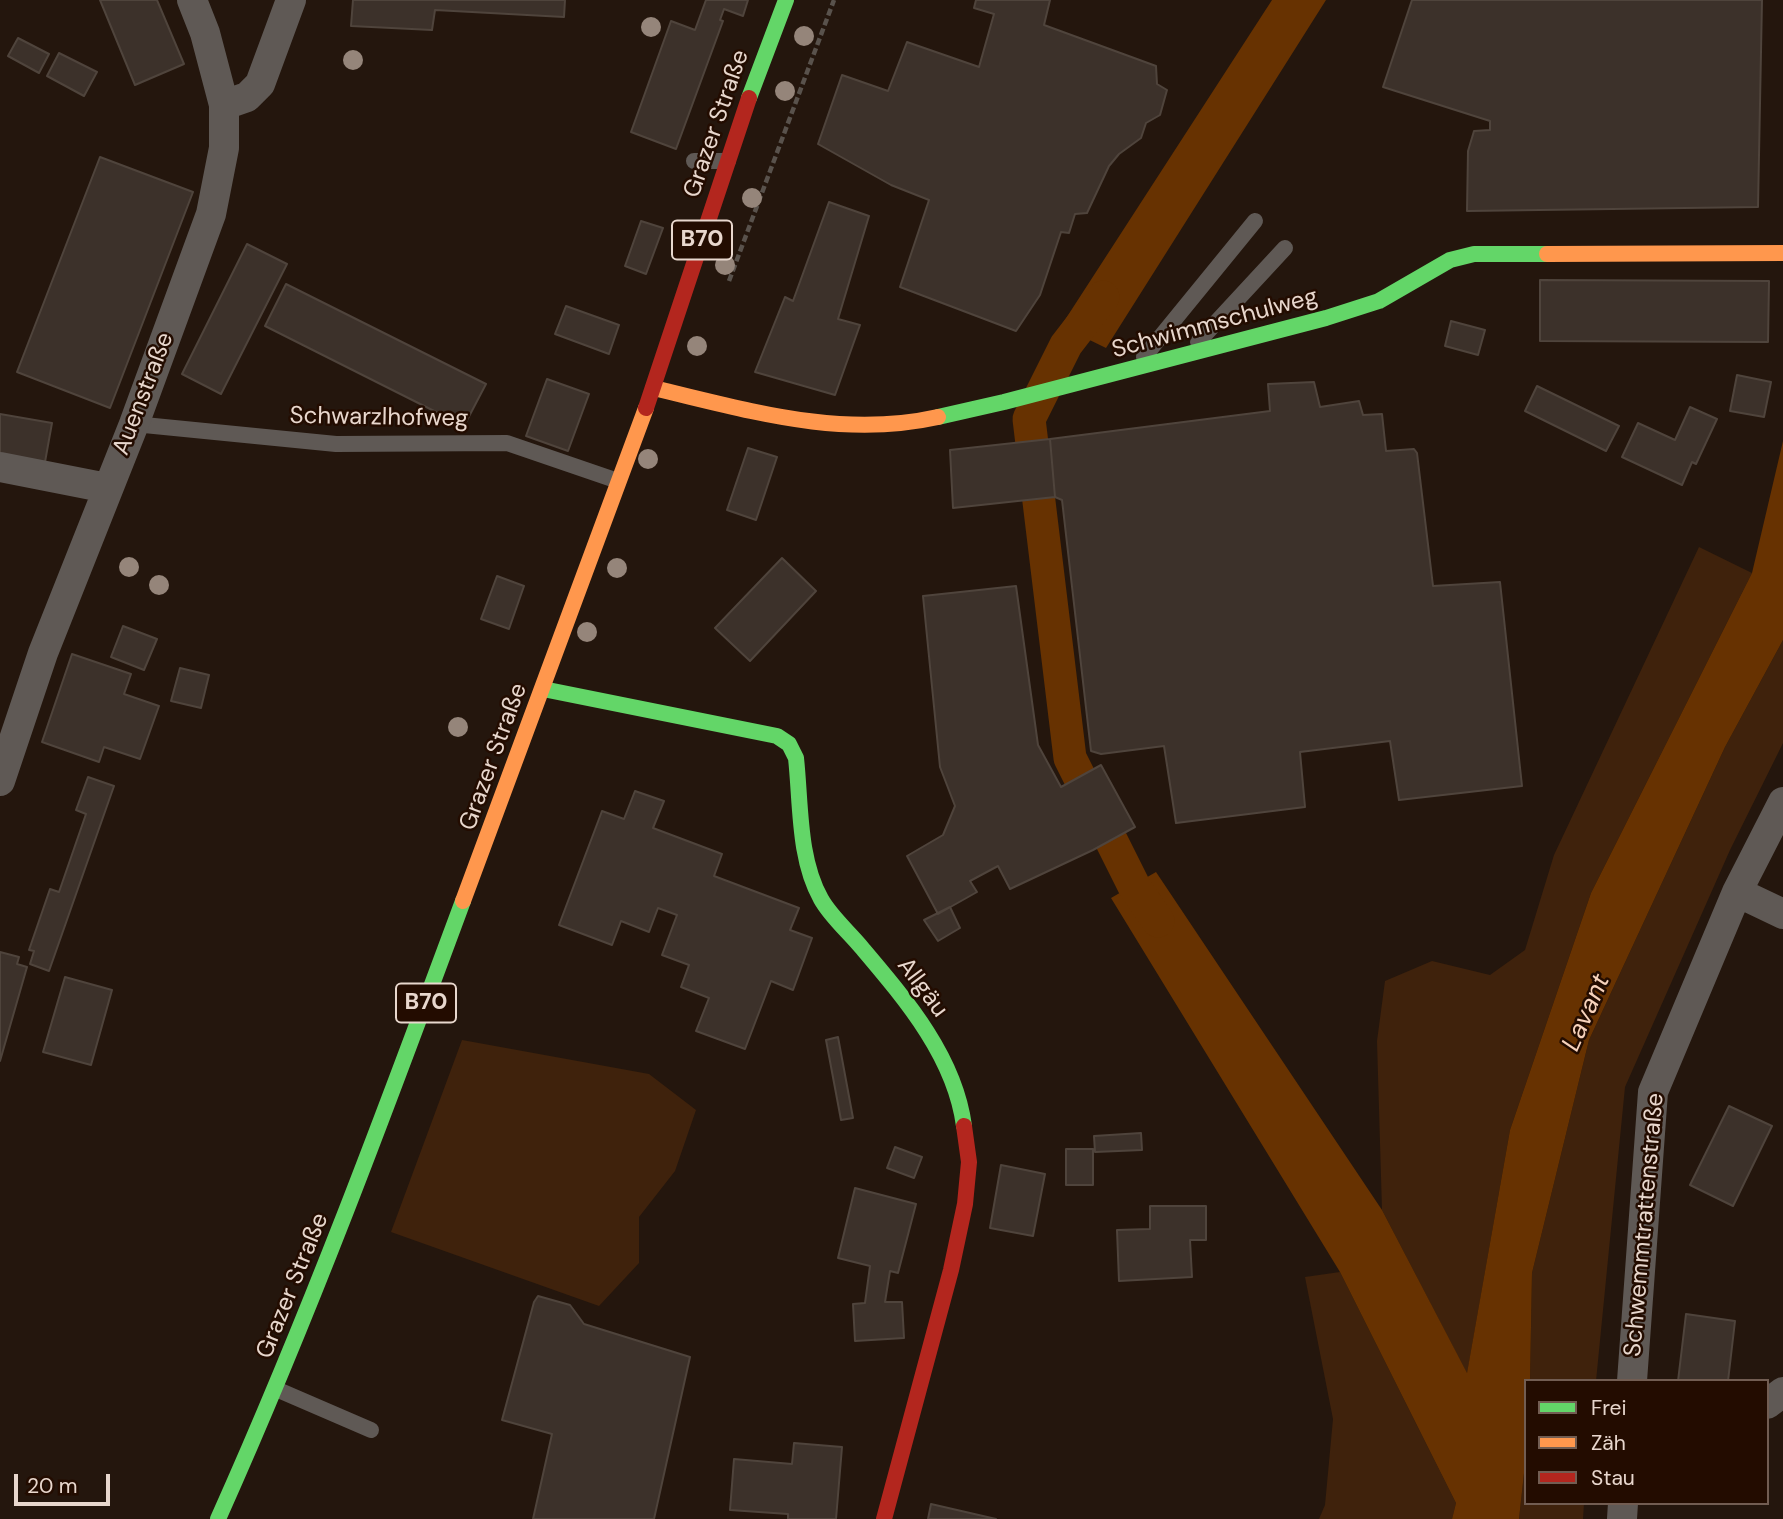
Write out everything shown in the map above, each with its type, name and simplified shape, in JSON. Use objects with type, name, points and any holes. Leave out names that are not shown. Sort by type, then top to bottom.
[{"type":"street","name":"Auenstraße","points":[[0,781],[43,653],[134,424],[211,214],[224,148],[224,105],[205,33],[192,0]]},
{"type":"street","points":[[224,105],[247,97],[260,83],[291,0]]},
{"type":"street","name":"Grazer Straße","points":[[218,1519],[276,1389],[372,1149],[653,387],[762,59],[786,0]]},
{"type":"street","name":"Schwimmschulweg","points":[[653,387],[790,420],[872,427],[925,421],[1326,318],[1380,301],[1450,260],[1474,254],[1783,253]]},
{"type":"street","points":[[0,467],[107,488]]},
{"type":"street","name":"Allgäu","points":[[543,689],[777,736],[789,744],[796,758],[807,869],[822,901],[892,983],[939,1049],[962,1111],[969,1162],[965,1204],[951,1270],[884,1519]]},
{"type":"street","name":"Schwemmtrattenstraße","points":[[1632,1379],[1653,1092],[1737,892],[1783,802]]},
{"type":"street","points":[[1737,892],[1783,914]]},
{"type":"lane","points":[[694,161],[728,161]]},
{"type":"lane","points":[[1134,368],[1255,221]]},
{"type":"lane","points":[[1186,355],[1285,248]]},
{"type":"lane","name":"Schwarzlhofweg","points":[[134,424],[336,444],[507,443],[618,481]]},
{"type":"lane","points":[[276,1389],[371,1430]]},
{"type":"shaded area","points":[[1699,547],[1752,573],[1591,893],[1510,1130],[1467,1374],[1382,1210],[1377,1041],[1385,981],[1432,961],[1490,975],[1525,950],[1554,855]]},
{"type":"shaded area","points":[[1783,640],[1783,743],[1730,850],[1625,1087],[1596,1379],[1530,1379],[1532,1273],[1589,1040],[1725,747]]},
{"type":"shaded area","points":[[462,1040],[649,1074],[696,1110],[675,1171],[639,1217],[639,1263],[599,1306],[391,1232]]},
{"type":"shaded area","points":[[1340,1272],[1456,1503],[1452,1519],[1319,1519],[1325,1505],[1333,1419],[1305,1277]]},
{"type":"shaded area","points":[[1524,1473],[1524,1505],[1584,1505],[1583,1519],[1519,1519]]},
{"type":"water","points":[[1272,0],[1326,0],[1106,348],[1061,326]]},
{"type":"water","name":"Lavant","points":[[1783,441],[1783,640],[1725,747],[1589,1040],[1532,1273],[1530,1379],[1524,1379],[1524,1473],[1519,1519],[1452,1519],[1456,1503],[1340,1272],[1111,898],[1156,872],[1382,1210],[1467,1373],[1510,1130],[1591,893],[1752,573]]},
{"type":"building","points":[[100,0],[157,0],[184,64],[135,85]]},
{"type":"building","points":[[353,0],[565,0],[564,17],[435,10],[432,30],[351,26]]},
{"type":"building","points":[[706,0],[748,0],[743,16],[724,9],[720,20],[723,21],[676,149],[631,132],[671,21],[695,30]]},
{"type":"building","points":[[976,0],[1050,0],[1044,25],[1156,66],[1157,84],[1167,90],[1160,115],[1146,123],[1141,138],[1119,154],[1109,166],[1087,213],[1075,214],[1069,233],[1061,232],[1040,295],[1016,331],[900,287],[929,200],[891,185],[818,144],[842,75],[888,91],[907,42],[979,67],[994,14],[974,8]]},
{"type":"building","points":[[1412,0],[1762,0],[1758,207],[1467,211],[1468,151],[1474,131],[1490,130],[1490,121],[1383,87]]},
{"type":"building","points":[[18,38],[49,54],[39,73],[8,56]]},
{"type":"building","points":[[59,53],[97,72],[84,96],[47,76]]},
{"type":"building","points":[[100,157],[193,192],[110,408],[17,372]]},
{"type":"building","points":[[829,202],[869,216],[838,319],[860,325],[835,395],[755,372],[785,297],[793,301]]},
{"type":"building","points":[[641,221],[663,228],[646,274],[625,266]]},
{"type":"building","points":[[247,244],[287,264],[221,394],[182,374]]},
{"type":"building","points":[[1540,280],[1769,281],[1768,342],[1540,341]]},
{"type":"building","points":[[286,284],[486,384],[464,426],[265,326]]},
{"type":"building","points":[[566,306],[619,325],[609,354],[555,334]]},
{"type":"building","points":[[1451,321],[1485,330],[1478,355],[1445,346]]},
{"type":"building","points":[[1737,375],[1771,382],[1764,417],[1730,411]]},
{"type":"building","points":[[547,379],[589,394],[568,451],[526,436]]},
{"type":"building","points":[[1314,382],[1320,407],[1359,401],[1363,415],[1382,414],[1386,451],[1414,449],[1417,453],[1433,586],[1500,582],[1522,786],[1399,800],[1390,741],[1300,752],[1305,807],[1176,823],[1164,746],[1101,754],[1091,751],[1062,500],[1055,497],[1050,439],[1270,411],[1268,384]]},
{"type":"building","points":[[1537,386],[1619,426],[1606,451],[1525,411]]},
{"type":"building","points":[[1690,407],[1717,419],[1696,464],[1692,462],[1682,485],[1622,457],[1638,423],[1675,440]]},
{"type":"building","points":[[0,414],[52,423],[45,462],[0,454]]},
{"type":"building","points":[[1050,439],[1055,497],[953,508],[950,450]]},
{"type":"building","points":[[748,448],[777,457],[756,520],[727,510]]},
{"type":"building","points":[[782,558],[816,591],[750,661],[715,628]]},
{"type":"building","points":[[497,576],[524,586],[509,629],[481,619]]},
{"type":"building","points":[[1016,586],[1038,745],[1061,787],[1101,765],[1135,827],[1010,889],[998,866],[970,881],[977,892],[938,914],[907,856],[943,835],[955,806],[940,767],[923,596]]},
{"type":"building","points":[[123,626],[157,639],[144,670],[111,657]]},
{"type":"building","points":[[72,654],[131,674],[124,694],[159,706],[140,759],[104,747],[99,762],[42,742]]},
{"type":"building","points":[[180,668],[209,675],[201,708],[171,701]]},
{"type":"building","points":[[88,777],[114,786],[49,971],[30,964],[34,951],[29,950],[50,889],[59,892],[86,814],[76,810]]},
{"type":"building","points":[[635,791],[664,801],[653,828],[722,854],[714,876],[799,908],[790,930],[812,938],[793,990],[771,981],[745,1049],[696,1031],[709,998],[681,987],[689,965],[662,955],[677,915],[658,908],[649,932],[621,921],[612,945],[559,925],[602,811],[624,819]]},
{"type":"building","points":[[950,907],[960,928],[938,941],[924,920]]},
{"type":"building","points":[[0,952],[19,957],[17,964],[27,967],[0,1061]]},
{"type":"building","points":[[65,977],[112,990],[91,1065],[43,1052]]},
{"type":"building","points":[[838,1037],[853,1118],[841,1120],[826,1040]]},
{"type":"building","points":[[1729,1106],[1772,1126],[1733,1206],[1690,1185]]},
{"type":"building","points":[[1141,1133],[1142,1150],[1095,1152],[1094,1136]]},
{"type":"building","points":[[895,1147],[922,1157],[914,1178],[887,1168]]},
{"type":"building","points":[[1066,1149],[1093,1149],[1093,1185],[1066,1185]]},
{"type":"building","points":[[1001,1165],[1045,1174],[1033,1236],[990,1228]]},
{"type":"building","points":[[855,1188],[916,1204],[898,1273],[890,1271],[885,1302],[902,1302],[904,1338],[855,1341],[853,1304],[865,1303],[870,1266],[838,1258]]},
{"type":"building","points":[[1150,1206],[1206,1206],[1206,1240],[1190,1240],[1192,1277],[1119,1281],[1117,1230],[1150,1229]]},
{"type":"building","points":[[538,1296],[570,1305],[584,1324],[690,1357],[654,1519],[533,1519],[552,1434],[502,1420],[534,1302]]},
{"type":"building","points":[[1686,1314],[1735,1321],[1728,1379],[1678,1379]]},
{"type":"building","points":[[794,1443],[842,1447],[836,1519],[788,1519],[788,1514],[730,1510],[734,1459],[792,1464]]},
{"type":"building","points":[[931,1504],[996,1519],[928,1519]]},
{"type":"waterway","points":[[1103,297],[1066,345],[1029,419],[1070,758],[1134,886],[1158,921]]},
{"type":"traffic: fast","points":[[749,98],[786,0]]},
{"type":"traffic: fast","points":[[938,417],[1326,318],[1379,301],[1450,260],[1474,254],[1547,254]]},
{"type":"traffic: fast","points":[[543,689],[777,736],[789,744],[796,758],[804,848],[821,899],[895,988],[926,1031],[950,1076],[964,1126]]},
{"type":"traffic: fast","points":[[218,1519],[315,1289],[463,901]]},
{"type":"traffic: slow","points":[[1547,254],[1783,253]]},
{"type":"traffic: slow","points":[[653,388],[759,413],[830,423],[902,423],[938,417]]},
{"type":"traffic: slow","points":[[463,901],[646,408]]},
{"type":"traffic: jam","points":[[646,408],[749,98]]},
{"type":"traffic: jam","points":[[884,1519],[951,1270],[965,1204],[969,1162],[964,1126]]}]
